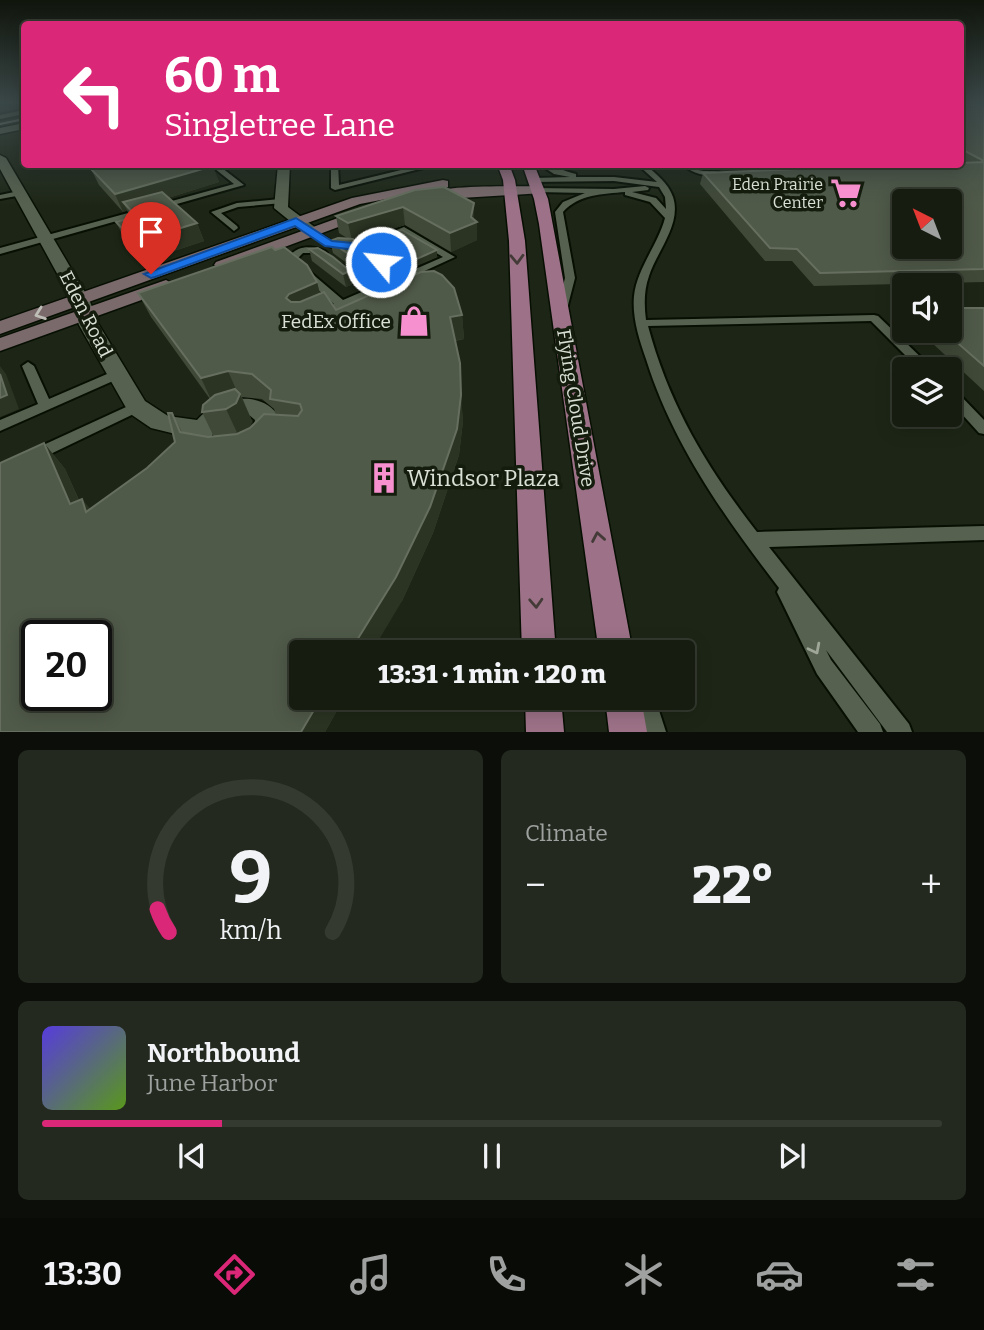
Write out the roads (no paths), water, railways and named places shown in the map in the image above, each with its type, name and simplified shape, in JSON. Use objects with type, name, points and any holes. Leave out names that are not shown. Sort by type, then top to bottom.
[{"type":"main road","points":[[504,168],[510,185],[516,242],[538,640]]},
{"type":"main road","name":"Flying Cloud Drive","points":[[530,168],[536,185],[561,312],[614,640]]},
{"type":"main road","points":[[544,710],[545,732]]},
{"type":"main road","points":[[625,710],[628,732]]},
{"type":"street","name":"Eden Road","points":[[0,158],[47,239],[137,408]]},
{"type":"street","points":[[287,168],[281,208],[304,227]]},
{"type":"street","points":[[0,345],[83,307],[304,227],[421,197],[510,185],[536,185]]},
{"type":"street","points":[[0,328],[83,307]]},
{"type":"street","points":[[247,406],[256,408],[267,417],[271,432],[241,450],[219,453],[204,448],[200,436],[203,429],[217,415],[247,406]]},
{"type":"street","points":[[137,408],[163,425],[203,429]]},
{"type":"lane","points":[[0,251],[240,185],[217,168]]},
{"type":"lane","points":[[334,168],[335,188],[420,168]]},
{"type":"lane","points":[[551,168],[562,173],[597,179]]},
{"type":"lane","points":[[614,179],[635,172],[637,170],[634,168]]},
{"type":"lane","points":[[644,168],[663,186],[669,203],[666,234],[646,267],[639,296],[642,323],[670,408],[687,444],[715,488],[901,732]]},
{"type":"lane","points":[[689,168],[703,173],[733,173]]},
{"type":"lane","points":[[536,185],[614,179],[663,186]]},
{"type":"lane","points":[[536,185],[596,191],[663,186]]},
{"type":"lane","points":[[561,312],[570,278],[559,212],[566,204],[596,191]]},
{"type":"lane","points":[[614,191],[648,197],[669,217]]},
{"type":"lane","points":[[0,197],[19,193]]},
{"type":"lane","points":[[234,228],[215,212],[237,205],[280,201]]},
{"type":"lane","points":[[304,227],[329,244],[358,247],[404,230],[450,257],[313,318]]},
{"type":"lane","points":[[318,251],[329,244]]},
{"type":"lane","points":[[358,247],[404,278]]},
{"type":"lane","points":[[342,305],[291,261],[296,253],[311,249],[318,251],[372,292]]},
{"type":"lane","points":[[642,323],[874,318],[914,357]]},
{"type":"lane","points":[[28,366],[45,406]]},
{"type":"lane","points":[[0,426],[118,374]]},
{"type":"lane","points":[[962,406],[984,429]]},
{"type":"lane","points":[[25,459],[137,408]]},
{"type":"lane","points":[[753,540],[984,533]]},
{"type":"lane","points":[[773,566],[824,667],[872,732]]},
{"type":"lane","points":[[606,585],[625,640]]},
{"type":"lane","points":[[648,710],[655,732]]},
{"type":"place","name":"Eden Prairie Center","points":[[846,193]]},
{"type":"place","name":"FedEx Office","points":[[414,321]]},
{"type":"place","name":"Windsor Plaza","points":[[384,478]]}]
